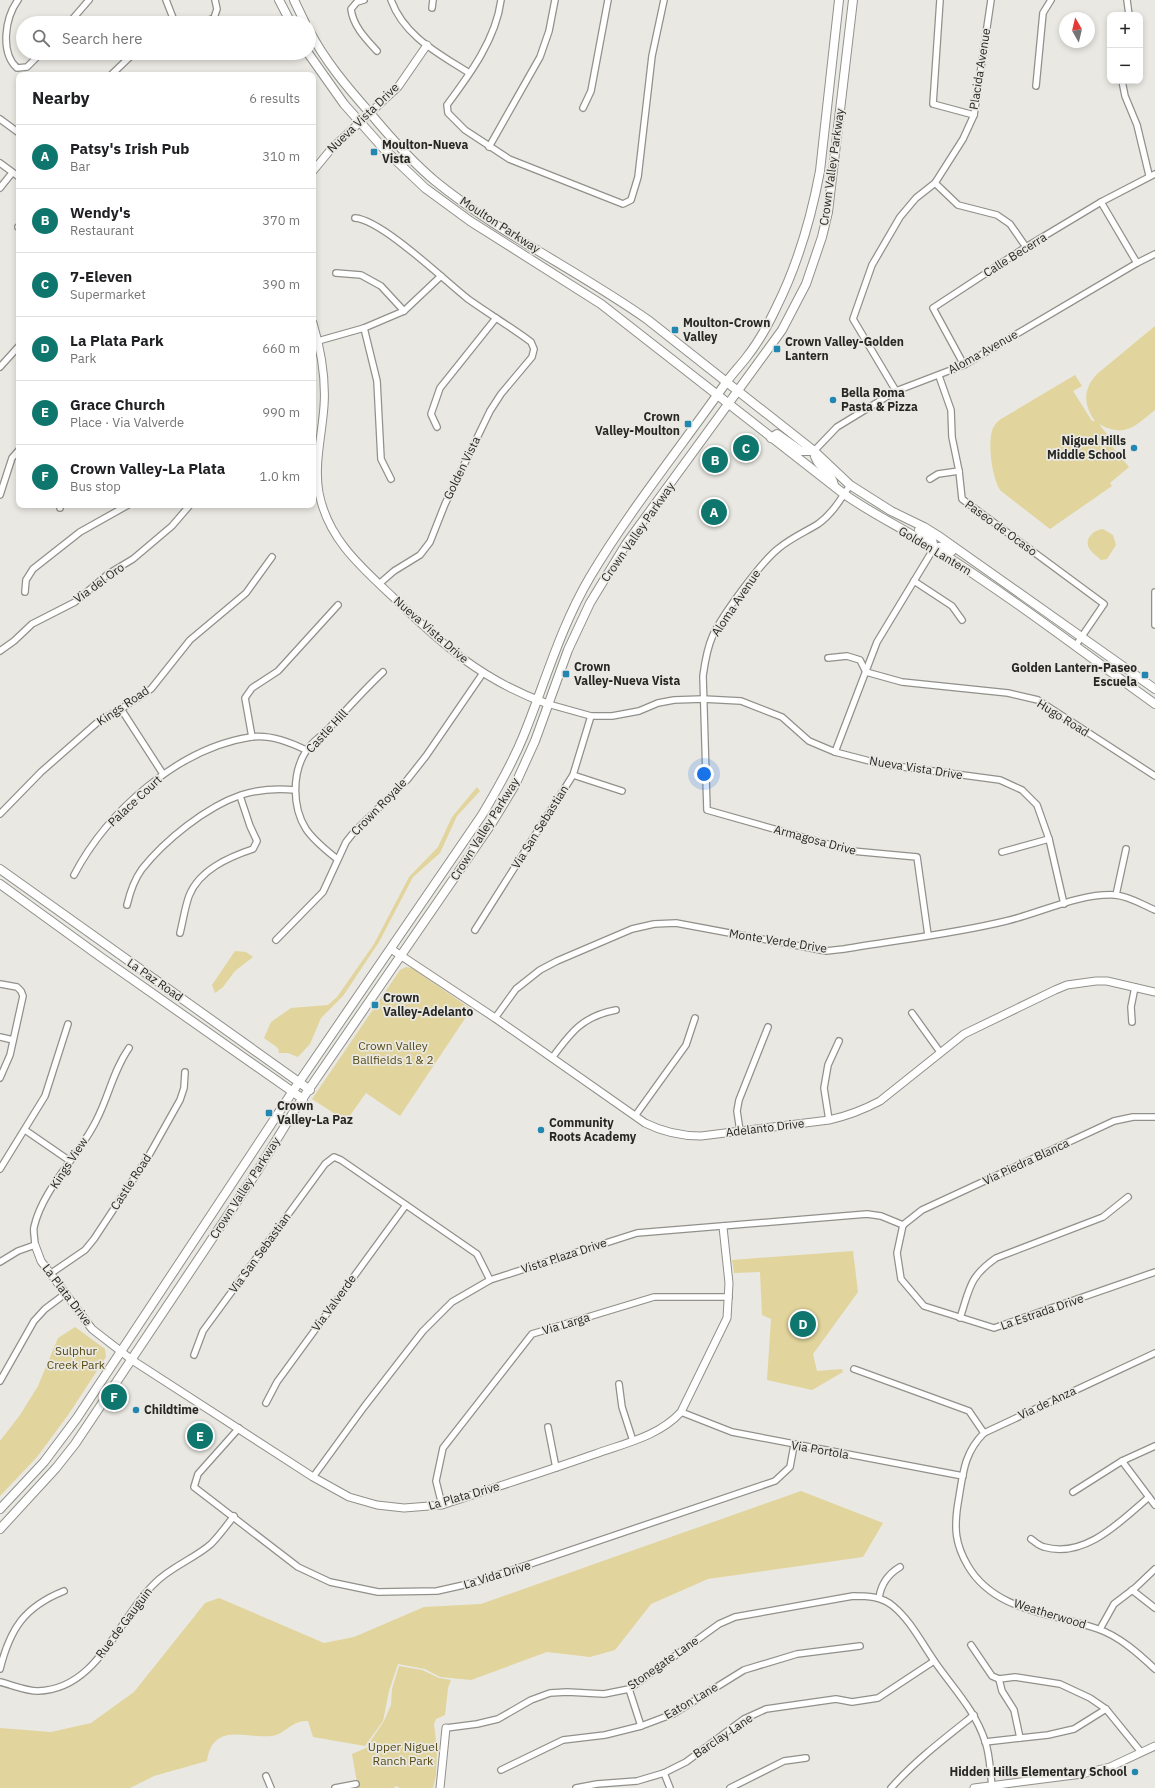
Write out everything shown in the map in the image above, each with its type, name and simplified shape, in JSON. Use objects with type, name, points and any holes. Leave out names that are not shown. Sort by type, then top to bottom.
[{"type":"main road","points":[[279,0],[287,16]]},
{"type":"main road","points":[[294,0],[302,16]]},
{"type":"main road","name":"Crown Valley Parkway","points":[[0,1509],[59,1443],[121,1352],[299,1082],[494,796],[523,738],[565,624],[589,579],[618,533],[726,382],[750,352],[777,307],[809,225],[820,171],[839,0]]},
{"type":"main road","name":"Crown Valley Parkway","points":[[0,1529],[56,1468],[132,1360],[303,1099],[475,849],[515,785],[535,741],[576,632],[613,564],[729,405],[738,390],[769,351],[795,307],[806,284],[822,237],[832,190],[853,0]]},
{"type":"main road","name":"Moulton Parkway","points":[[316,42],[348,90],[370,114],[386,135],[435,181],[503,229],[620,300],[683,346],[726,382]]},
{"type":"main road","name":"Moulton Parkway","points":[[313,60],[344,104],[403,169],[446,205],[601,304],[717,395]]},
{"type":"main road","name":"Golden Lantern","points":[[726,382],[814,450],[850,485],[891,511],[940,537],[1155,689]]},
{"type":"main road","name":"Golden Lantern","points":[[717,395],[844,494],[882,519],[934,548],[1076,645],[1155,704]]},
{"type":"main road","points":[[771,438],[777,434],[801,451],[814,450],[817,464],[833,477],[834,486]]},
{"type":"main road","points":[[913,522],[915,528],[932,540],[934,548],[945,546],[976,567],[982,566]]},
{"type":"main road","name":"La Paz Road","points":[[0,869],[310,1090]]},
{"type":"main road","name":"La Paz Road","points":[[0,884],[102,958],[303,1099]]},
{"type":"street","points":[[18,0],[10,14],[6,29],[6,46],[10,62],[17,68],[27,67],[34,60]]},
{"type":"street","points":[[75,16],[89,0]]},
{"type":"street","points":[[166,0],[172,16]]},
{"type":"street","points":[[215,0],[217,14],[216,16]]},
{"type":"street","points":[[364,0],[357,2],[351,9],[352,17],[363,36],[377,51]]},
{"type":"street","points":[[391,0],[396,14],[404,26],[427,45],[469,73]]},
{"type":"street","points":[[432,8],[433,0]]},
{"type":"street","points":[[501,0],[496,22],[488,41],[469,73],[447,105],[450,116],[465,130],[509,159],[618,203],[627,203],[634,196],[638,177],[652,56],[664,0]]},
{"type":"street","points":[[489,147],[540,57],[549,31],[555,0]]},
{"type":"street","points":[[583,108],[591,91],[608,0]]},
{"type":"street","points":[[940,0],[933,104],[974,115]]},
{"type":"street","name":"Placida Avenue","points":[[896,391],[853,319],[872,265],[900,217],[916,198],[935,183],[963,139],[974,115],[991,0]]},
{"type":"street","points":[[1036,86],[1043,13],[1051,0]]},
{"type":"street","points":[[1127,0],[1129,12]]},
{"type":"street","name":"Nueva Vista Drive","points":[[316,167],[332,148],[361,123],[398,87],[427,45]]},
{"type":"street","points":[[114,72],[127,60]]},
{"type":"street","points":[[1122,84],[1124,96],[1137,125],[1152,175]]},
{"type":"street","points":[[0,119],[16,131]]},
{"type":"street","points":[[0,163],[16,175]]},
{"type":"street","points":[[0,188],[12,173]]},
{"type":"street","name":"Calle Becerra","points":[[964,366],[933,308],[1026,247],[1101,202],[1152,175]]},
{"type":"street","points":[[935,183],[958,205],[997,215],[1010,224],[1026,247]]},
{"type":"street","points":[[1101,202],[1137,263]]},
{"type":"street","points":[[355,218],[375,225],[466,297],[496,318],[440,388],[431,414],[437,427]]},
{"type":"street","name":"Aloma Avenue","points":[[814,450],[837,427],[896,391],[964,366],[1137,263],[1155,254]]},
{"type":"street","points":[[336,273],[361,275],[381,286],[404,310]]},
{"type":"street","points":[[318,341],[364,328],[404,310],[441,276]]},
{"type":"street","name":"Golden Vista","points":[[379,584],[398,568],[420,555],[430,542],[445,504],[490,411],[501,394],[534,354],[534,349],[531,342],[496,318]]},
{"type":"street","points":[[364,328],[377,381],[381,459],[391,479]]},
{"type":"street","name":"Nueva Vista Drive","points":[[316,334],[323,362],[325,385],[316,453],[318,480],[320,494],[331,527],[347,553],[441,643],[483,673],[500,683],[548,704],[591,716],[626,714],[669,701],[704,699],[740,701],[782,717],[809,741],[836,752],[881,764],[1000,780],[1022,790],[1037,805],[1049,839],[1064,904]]},
{"type":"street","points":[[0,367],[16,349]]},
{"type":"street","name":"Paseo de Ocaso","points":[[939,376],[951,410],[952,437],[959,471],[962,499],[1104,604],[1082,637]]},
{"type":"street","points":[[0,495],[12,458],[16,453]]},
{"type":"street","points":[[930,479],[938,474],[959,471]]},
{"type":"street","name":"Aloma Avenue","points":[[707,810],[703,676],[706,655],[714,634],[724,617],[768,557],[790,540],[819,523],[831,512],[850,485]]},
{"type":"street","points":[[25,592],[26,580],[33,569],[80,532],[123,508]]},
{"type":"street","name":"Via del Oro","points":[[0,651],[14,641],[32,624],[75,602],[108,574],[134,559],[172,526],[187,508]]},
{"type":"street","points":[[836,752],[877,642],[934,548]]},
{"type":"street","name":"Kings Road","points":[[0,814],[41,772],[99,720],[121,709],[151,689],[190,640],[246,593],[272,557]]},
{"type":"street","points":[[914,581],[952,606],[962,620]]},
{"type":"street","points":[[1155,592],[1155,625]]},
{"type":"street","points":[[252,737],[245,698],[252,688],[278,671],[338,606]]},
{"type":"street","points":[[1076,645],[1082,637]]},
{"type":"street","points":[[828,658],[847,656],[860,660],[866,672]]},
{"type":"street","name":"Castle Hill","points":[[337,859],[318,844],[306,830],[296,805],[295,790],[299,766],[306,750],[383,672]]},
{"type":"street","name":"Hugo Road","points":[[866,672],[902,682],[1008,693],[1038,700],[1155,776]]},
{"type":"street","name":"Crown Royale","points":[[276,940],[323,892],[337,859],[354,832],[407,780],[426,756],[483,673]]},
{"type":"street","points":[[121,709],[163,774]]},
{"type":"street","name":"Via San Sebastian","points":[[474,930],[573,775],[591,716]]},
{"type":"street","name":"Palace Court","points":[[74,875],[100,834],[122,810],[163,774],[189,759],[221,745],[252,737],[270,738],[289,742],[306,750]]},
{"type":"street","points":[[573,775],[622,791]]},
{"type":"street","points":[[127,905],[130,890],[142,870],[163,847],[192,822],[219,806],[240,796],[278,788],[295,790]]},
{"type":"street","points":[[180,933],[189,897],[204,875],[217,865],[253,849],[256,844],[257,841],[250,826],[240,796]]},
{"type":"street","name":"Armagosa Drive","points":[[707,810],[852,852],[918,856],[928,935]]},
{"type":"street","points":[[1002,852],[1049,839]]},
{"type":"street","points":[[1116,895],[1126,850]]},
{"type":"street","name":"Monte Verde Drive","points":[[495,1018],[516,989],[540,970],[632,929],[654,924],[676,923],[826,951],[844,950],[1004,922],[1064,904],[1103,896],[1116,895],[1128,898],[1155,910]]},
{"type":"street","name":"Adelanto Drive","points":[[391,949],[495,1018],[635,1116],[656,1128],[686,1136],[740,1132],[829,1120],[848,1115],[880,1101],[940,1052],[976,1028],[1067,985],[1096,980],[1107,981],[1155,992]]},
{"type":"street","points":[[0,984],[17,987],[22,991],[23,996],[12,1040],[10,1055],[0,1078]]},
{"type":"street","points":[[1132,1022],[1131,1007],[1135,987]]},
{"type":"street","points":[[552,1058],[569,1034],[579,1025],[601,1013],[616,1010]]},
{"type":"street","points":[[912,1013],[940,1052]]},
{"type":"street","points":[[635,1116],[686,1045],[695,1018]]},
{"type":"street","points":[[0,1169],[45,1096],[68,1024]]},
{"type":"street","points":[[740,1132],[737,1111],[739,1100],[768,1027]]},
{"type":"street","points":[[0,1037],[12,1040]]},
{"type":"street","points":[[829,1120],[824,1088],[828,1064],[839,1041]]},
{"type":"street","name":"Kings View","points":[[35,1245],[34,1228],[38,1214],[70,1160],[97,1120],[118,1064],[129,1048]]},
{"type":"street","name":"Castle Road","points":[[50,1274],[85,1250],[94,1239],[148,1157],[180,1100],[184,1088],[185,1072]]},
{"type":"street","name":"Via Piedra Blanca","points":[[903,1225],[922,1210],[1114,1121],[1133,1117],[1155,1117]]},
{"type":"street","points":[[25,1130],[70,1160]]},
{"type":"street","name":"Via San Sebastian","points":[[194,1355],[203,1331],[325,1164],[334,1157],[341,1160],[406,1205]]},
{"type":"street","points":[[960,1318],[972,1281],[981,1269],[996,1258],[1103,1217],[1128,1197]]},
{"type":"street","points":[[406,1205],[477,1254],[490,1280]]},
{"type":"street","name":"Via Valverde","points":[[266,1404],[276,1382],[406,1205]]},
{"type":"street","name":"Vista Plaza Drive","points":[[313,1477],[364,1407],[423,1331],[452,1302],[490,1280],[637,1233],[867,1214],[881,1216],[903,1225]]},
{"type":"street","name":"La Estrada Drive","points":[[903,1225],[897,1253],[901,1279],[924,1306],[994,1328],[1155,1272]]},
{"type":"street","name":"La Plata Drive","points":[[35,1245],[41,1261],[92,1329],[132,1360],[313,1477],[349,1497],[377,1505],[404,1508],[442,1505],[556,1468],[654,1433],[665,1427],[681,1412],[727,1318],[729,1283],[723,1227]]},
{"type":"street","points":[[0,1262],[18,1251],[35,1245]]},
{"type":"street","points":[[0,1381],[34,1321],[45,1309],[65,1294]]},
{"type":"street","name":"Via Larga","points":[[442,1505],[436,1480],[443,1448],[532,1334],[654,1297],[729,1298]]},
{"type":"street","name":"Via de Anza","points":[[963,1476],[968,1454],[974,1443],[984,1433],[1155,1353]]},
{"type":"street","points":[[854,1368],[969,1410],[984,1433]]},
{"type":"street","points":[[619,1384],[622,1407],[633,1440]]},
{"type":"street","name":"Via Portola","points":[[681,1412],[732,1432],[963,1476]]},
{"type":"street","name":"La Vida Drive","points":[[239,1428],[198,1474],[194,1487],[234,1516],[298,1567],[330,1582],[378,1592],[437,1591],[478,1582],[776,1482],[790,1467],[794,1445]]},
{"type":"street","points":[[548,1428],[556,1468]]},
{"type":"street","points":[[1073,1492],[1122,1461],[1155,1446]]},
{"type":"street","points":[[1122,1461],[1155,1505]]},
{"type":"street","name":"Weatherwood","points":[[963,1476],[956,1519],[958,1549],[976,1579],[999,1598],[1028,1610],[1100,1629],[1134,1649],[1155,1669]]},
{"type":"street","points":[[1030,1539],[1044,1547],[1064,1549],[1088,1543],[1105,1533],[1149,1497]]},
{"type":"street","name":"Rue de Gauguin","points":[[0,1682],[37,1691],[59,1688],[76,1680],[91,1667],[138,1601],[154,1583],[210,1544],[234,1516]]},
{"type":"street","points":[[900,1567],[889,1575],[882,1588],[879,1598],[892,1606],[916,1631],[934,1661],[974,1715],[985,1742],[992,1786]]},
{"type":"street","points":[[1100,1629],[1114,1604],[1155,1569]]},
{"type":"street","points":[[1132,1590],[1155,1608]]},
{"type":"street","points":[[0,1670],[5,1650],[13,1631],[26,1613],[46,1598],[64,1591]]},
{"type":"street","name":"Stonegate Lane","points":[[446,1728],[477,1724],[498,1719],[531,1700],[550,1693],[567,1692],[604,1694],[629,1689],[719,1624],[735,1616],[853,1596],[879,1598]]},
{"type":"street","points":[[971,1645],[992,1676],[999,1679],[1015,1677],[1060,1684],[1090,1698],[1106,1709],[1141,1752]]},
{"type":"street","name":"Eaton Lane","points":[[501,1770],[563,1740],[605,1735],[641,1726],[673,1714],[744,1670],[798,1654],[860,1646]]},
{"type":"street","name":"Barclay Lane","points":[[576,1788],[597,1784],[637,1780],[664,1773],[686,1762],[744,1719],[766,1710],[836,1699],[852,1702],[878,1698],[934,1661]]},
{"type":"street","points":[[999,1679],[1002,1691],[1014,1710],[1020,1738]]},
{"type":"street","points":[[629,1689],[641,1726]]},
{"type":"street","points":[[985,1742],[1048,1735],[1074,1729],[1106,1709]]},
{"type":"street","points":[[891,1788],[906,1771],[933,1747],[974,1715]]},
{"type":"street","points":[[440,1788],[446,1728]]},
{"type":"street","points":[[974,1788],[1082,1774],[1110,1767],[1155,1746]]},
{"type":"street","points":[[730,1788],[784,1761],[806,1758]]},
{"type":"street","points":[[664,1773],[670,1788]]},
{"type":"street","points":[[266,1776],[270,1788]]},
{"type":"street","points":[[335,1788],[356,1784]]},
{"type":"green space","points":[[1155,326],[1155,410],[1129,429],[1116,430],[1099,424],[1114,443],[1111,445],[1129,467],[1110,483],[1112,486],[1050,529],[1001,491],[995,478],[991,460],[990,442],[993,428],[1001,419],[1075,375],[1082,386],[1073,391],[1092,421],[1095,421],[1088,409],[1086,397],[1092,380],[1097,374]]},
{"type":"green space","points":[[1103,529],[1113,535],[1116,545],[1107,559],[1101,560],[1090,550],[1088,541],[1093,533]]},
{"type":"green space","points":[[477,787],[480,791],[457,816],[440,853],[413,877],[379,942],[343,996],[321,1018],[310,1044],[298,1057],[288,1053],[279,1053],[278,1048],[264,1038],[271,1022],[291,1008],[328,1005],[337,997],[374,944],[409,877],[438,847],[452,817]]},
{"type":"green space","points":[[235,951],[246,952],[253,957],[235,971],[223,987],[215,993],[212,985]]},
{"type":"green space","name":"Crown Valley Ballfields 1 & 2","points":[[406,967],[412,968],[471,1009],[400,1116],[366,1093],[346,1121],[312,1099],[400,970]]},
{"type":"green space","points":[[853,1251],[858,1292],[813,1354],[817,1371],[842,1369],[843,1372],[812,1390],[767,1380],[771,1319],[762,1315],[760,1272],[734,1273],[732,1260]]},
{"type":"green space","name":"Sulphur Creek Park","points":[[75,1327],[105,1349],[106,1357],[68,1415],[37,1457],[0,1496],[0,1441],[20,1415],[38,1386],[58,1338]]},
{"type":"green space","points":[[801,1491],[883,1523],[863,1557],[708,1579],[651,1604],[615,1650],[590,1657],[547,1652],[471,1680],[440,1677],[425,1669],[398,1664],[389,1691],[383,1721],[365,1746],[313,1737],[308,1721],[302,1721],[277,1735],[272,1736],[223,1736],[216,1741],[210,1749],[207,1761],[154,1776],[130,1788],[0,1788],[0,1728],[51,1732],[91,1723],[134,1692],[205,1603],[219,1598],[324,1643],[354,1637],[424,1607],[481,1604]]},
{"type":"green space","name":"Upper Niguel Ranch Park","points":[[399,1666],[422,1670],[439,1678],[451,1680],[448,1688],[445,1715],[436,1719],[434,1724],[437,1750],[436,1775],[433,1788],[400,1788],[396,1786],[394,1788],[358,1788],[352,1754],[366,1748],[384,1721],[391,1705],[392,1689]]},
{"type":"place","name":"Moulton-Nueva Vista","points":[[374,152]]},
{"type":"place","name":"Moulton-Crown Valley","points":[[675,330]]},
{"type":"place","name":"Crown Valley-Golden Lantern","points":[[777,349]]},
{"type":"place","name":"Bella Roma Pasta & Pizza","points":[[833,400]]},
{"type":"place","name":"Crown Valley-Moulton","points":[[688,424]]},
{"type":"place","name":"7-Eleven","points":[[746,448]]},
{"type":"place","name":"Niguel Hills Middle School","points":[[1134,448]]},
{"type":"place","name":"Wendy's","points":[[715,460]]},
{"type":"place","name":"Patsy's Irish Pub","points":[[714,512]]},
{"type":"place","name":"Crown Valley-Nueva Vista","points":[[566,674]]},
{"type":"place","name":"Golden Lantern-Paseo Escuela","points":[[1145,675]]},
{"type":"place","name":"Crown Valley-Adelanto","points":[[375,1005]]},
{"type":"place","name":"Crown Valley-La Paz","points":[[269,1113]]},
{"type":"place","name":"Community Roots Academy","points":[[541,1130]]},
{"type":"place","name":"La Plata Park","points":[[803,1324]]},
{"type":"place","name":"Crown Valley-La Plata","points":[[114,1397]]},
{"type":"place","name":"Childtime","points":[[136,1410]]},
{"type":"place","name":"Grace Church","points":[[200,1436]]},
{"type":"place","name":"Hidden Hills Elementary School","points":[[1135,1772]]}]
